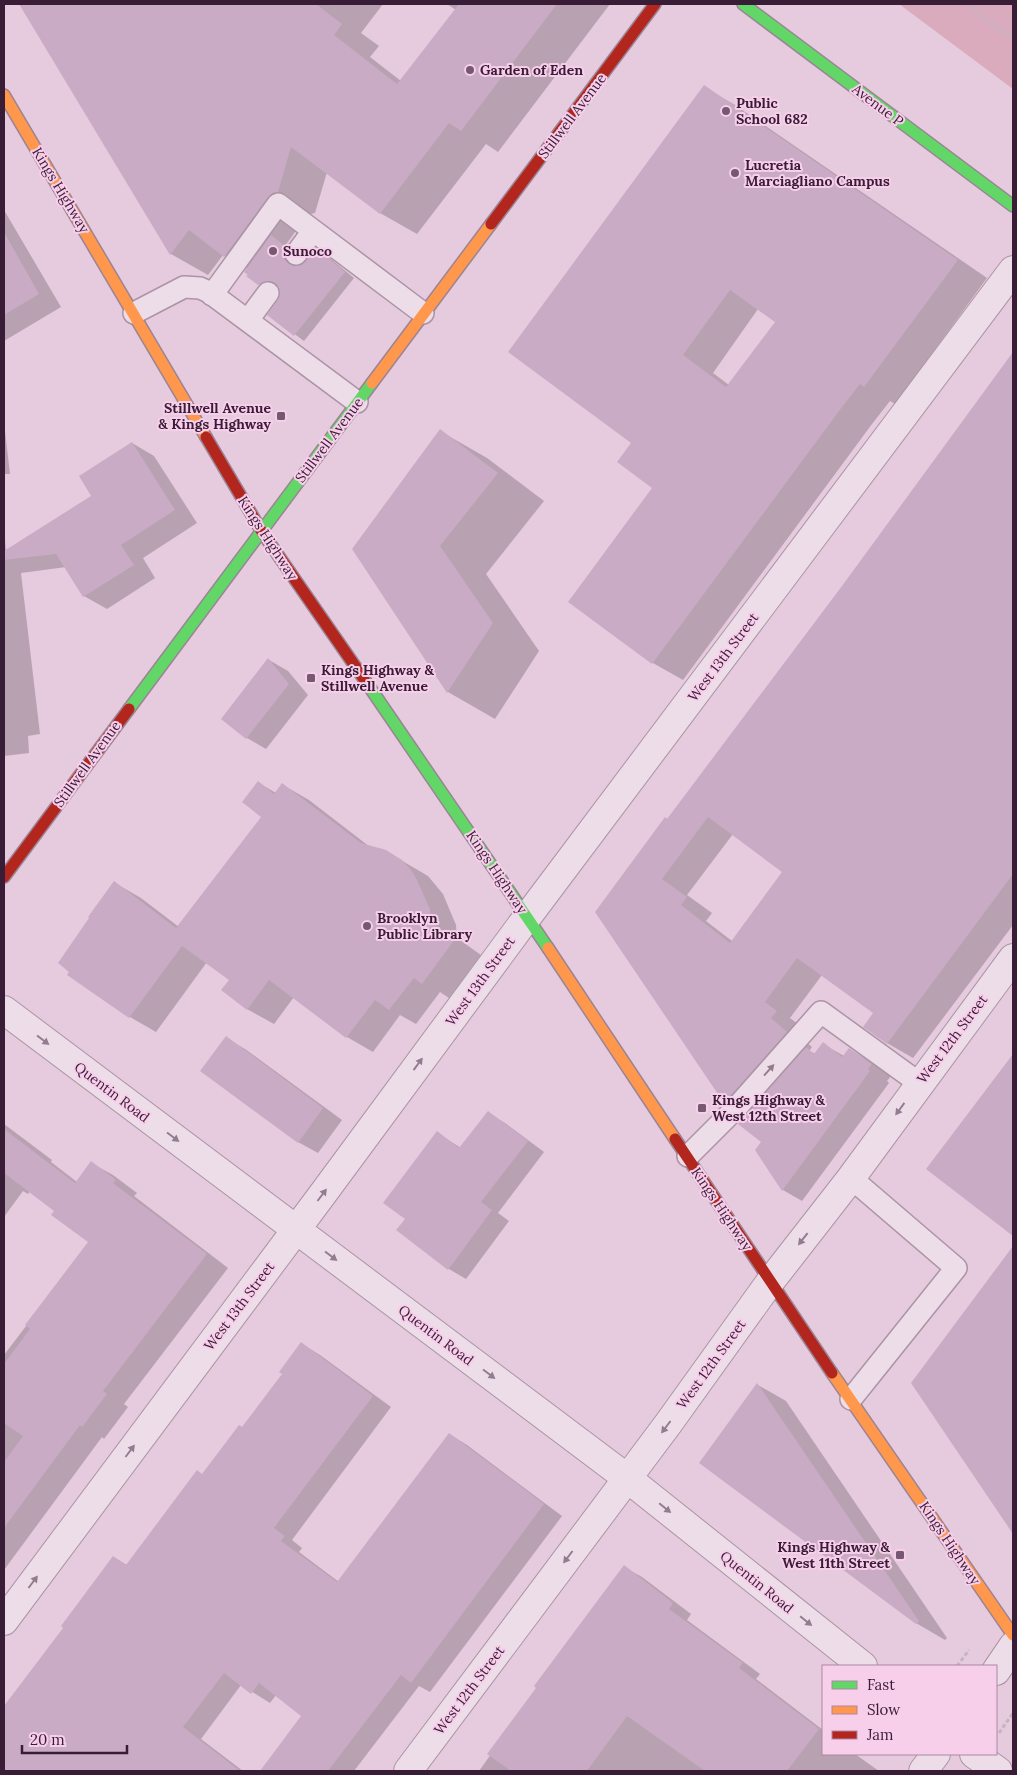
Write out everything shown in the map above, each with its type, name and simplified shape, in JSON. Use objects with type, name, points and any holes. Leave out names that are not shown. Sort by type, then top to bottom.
[{"type":"street","name":"Stillwell Avenue","points":[[4,877],[206,603],[262,532],[423,313],[655,4]]},
{"type":"street","name":"Avenue P","points":[[743,4],[1013,206]]},
{"type":"street","name":"Kings Highway","points":[[4,95],[262,532],[528,916],[770,1282],[1013,1635]]},
{"type":"street","name":"West 13th Street","points":[[4,1621],[528,916],[1013,270]]},
{"type":"street","name":"West 12th Street","points":[[408,1771],[627,1478],[770,1282],[851,1178],[1013,958]]},
{"type":"street","name":"Quentin Road","points":[[4,1010],[627,1478],[862,1665]]},
{"type":"street","points":[[997,1670],[1013,1646]]},
{"type":"street","points":[[923,1771],[935,1755]]},
{"type":"street","points":[[975,1755],[998,1771]]},
{"type":"lane","points":[[212,295],[278,204],[423,313]]},
{"type":"lane","points":[[296,254],[313,231]]},
{"type":"lane","points":[[134,313],[184,287],[200,288],[248,320],[357,402]]},
{"type":"lane","points":[[248,320],[268,293]]},
{"type":"lane","points":[[688,1156],[736,1108],[821,1012],[919,1084]]},
{"type":"lane","points":[[851,1178],[956,1268],[851,1399]]},
{"type":"path","points":[[965,4],[1013,40]]},
{"type":"path","points":[[958,1665],[973,1644]]},
{"type":"path","points":[[997,1737],[1013,1713]]},
{"type":"shaded area","points":[[899,4],[1013,4],[1013,89]]},
{"type":"building","points":[[19,4],[316,4],[342,24],[334,35],[397,84],[459,4],[557,4],[461,131],[449,123],[380,214],[291,147],[278,192],[268,197],[224,257],[189,230],[170,255]]},
{"type":"building","points":[[704,85],[958,260],[864,387],[860,384],[842,407],[652,664],[568,602],[652,488],[617,462],[631,443],[508,352]],"holes":[[[730,290],[775,322],[726,387],[683,355]]]},
{"type":"building","points":[[4,232],[39,294],[4,315]]},
{"type":"building","points":[[271,235],[286,247],[284,259],[289,264],[301,265],[316,248],[345,272],[294,336],[267,315],[278,300],[279,288],[275,283],[269,281],[258,285],[246,276],[248,275],[244,272]]},
{"type":"building","points":[[1013,352],[1013,874],[887,1044],[863,1027],[873,1013],[797,958],[765,1002],[777,1011],[771,1018],[787,1032],[724,1103],[595,912],[665,817],[667,819],[842,586]],"holes":[[[708,817],[782,872],[730,943],[681,905],[687,897],[662,879]]]},
{"type":"building","points":[[440,429],[498,473],[440,546],[493,623],[447,693],[352,549]]},
{"type":"building","points":[[132,442],[175,510],[121,545],[134,565],[83,597],[56,554],[4,560],[4,551],[91,496],[79,476]]},
{"type":"building","points":[[268,658],[289,684],[246,739],[221,719]]},
{"type":"building","points":[[258,781],[274,794],[282,783],[361,843],[386,850],[402,860],[411,870],[430,909],[431,922],[455,939],[422,984],[414,978],[389,1010],[375,1000],[346,1038],[269,980],[247,1010],[221,990],[229,980],[182,946],[129,1018],[67,975],[69,972],[58,963],[114,881],[176,928],[261,817],[242,802]]},
{"type":"building","points":[[226,1036],[323,1108],[298,1143],[200,1071]]},
{"type":"building","points":[[823,1042],[842,1057],[849,1048],[872,1064],[868,1069],[870,1071],[782,1191],[755,1150],[761,1142],[738,1124],[806,1047],[814,1054]]},
{"type":"building","points":[[1013,1054],[1013,1236],[926,1169]]},
{"type":"building","points":[[488,1111],[528,1141],[481,1202],[492,1210],[448,1270],[396,1230],[405,1219],[383,1203],[437,1131],[459,1148]]},
{"type":"building","points":[[4,1129],[75,1183],[91,1161],[116,1180],[113,1183],[207,1254],[103,1391],[107,1394],[82,1427],[80,1425],[4,1528],[4,1462],[23,1436],[4,1423],[4,1364],[30,1329],[25,1325],[88,1242],[51,1215],[54,1211],[4,1173]]},
{"type":"building","points":[[1013,1246],[1013,1534],[911,1383]]},
{"type":"building","points":[[301,1342],[373,1396],[274,1528],[285,1536],[281,1541],[337,1582],[449,1433],[544,1504],[411,1683],[401,1675],[328,1771],[260,1771],[301,1716],[259,1683],[251,1694],[224,1673],[183,1727],[240,1771],[4,1771],[4,1706],[63,1628],[61,1626],[113,1556],[126,1565],[197,1470],[202,1474],[239,1425],[242,1427],[282,1374],[279,1372]]},
{"type":"building","points":[[757,1383],[919,1621],[916,1624],[699,1463]]},
{"type":"building","points":[[624,1565],[673,1603],[669,1609],[743,1663],[739,1668],[819,1729],[787,1771],[705,1771],[627,1716],[587,1771],[511,1771],[487,1754],[536,1688],[534,1686]]},
{"type":"traffic: fast","points":[[743,4],[1013,206]]},
{"type":"traffic: fast","points":[[129,709],[372,383]]},
{"type":"traffic: fast","points":[[364,679],[548,948]]},
{"type":"traffic: slow","points":[[4,95],[206,437]]},
{"type":"traffic: slow","points":[[372,383],[491,224]]},
{"type":"traffic: slow","points":[[548,948],[675,1139]]},
{"type":"traffic: slow","points":[[832,1373],[1013,1635]]},
{"type":"traffic: jam","points":[[491,224],[655,4]]},
{"type":"traffic: jam","points":[[206,437],[262,532],[364,679]]},
{"type":"traffic: jam","points":[[4,877],[129,709]]},
{"type":"traffic: jam","points":[[675,1139],[832,1373]]},
{"type":"place","name":"Garden of Eden","points":[[470,70]]},
{"type":"place","name":"Public School 682","points":[[726,111]]},
{"type":"place","name":"Lucretia Marciagliano Campus","points":[[735,173]]},
{"type":"place","name":"Sunoco","points":[[273,251]]},
{"type":"place","name":"Stillwell Avenue & Kings Highway","points":[[281,416]]},
{"type":"place","name":"Kings Highway & Stillwell Avenue","points":[[311,678]]},
{"type":"place","name":"Brooklyn Public Library","points":[[367,926]]},
{"type":"place","name":"Kings Highway & West 12th Street","points":[[702,1108]]},
{"type":"place","name":"Kings Highway & West 11th Street","points":[[900,1555]]}]
